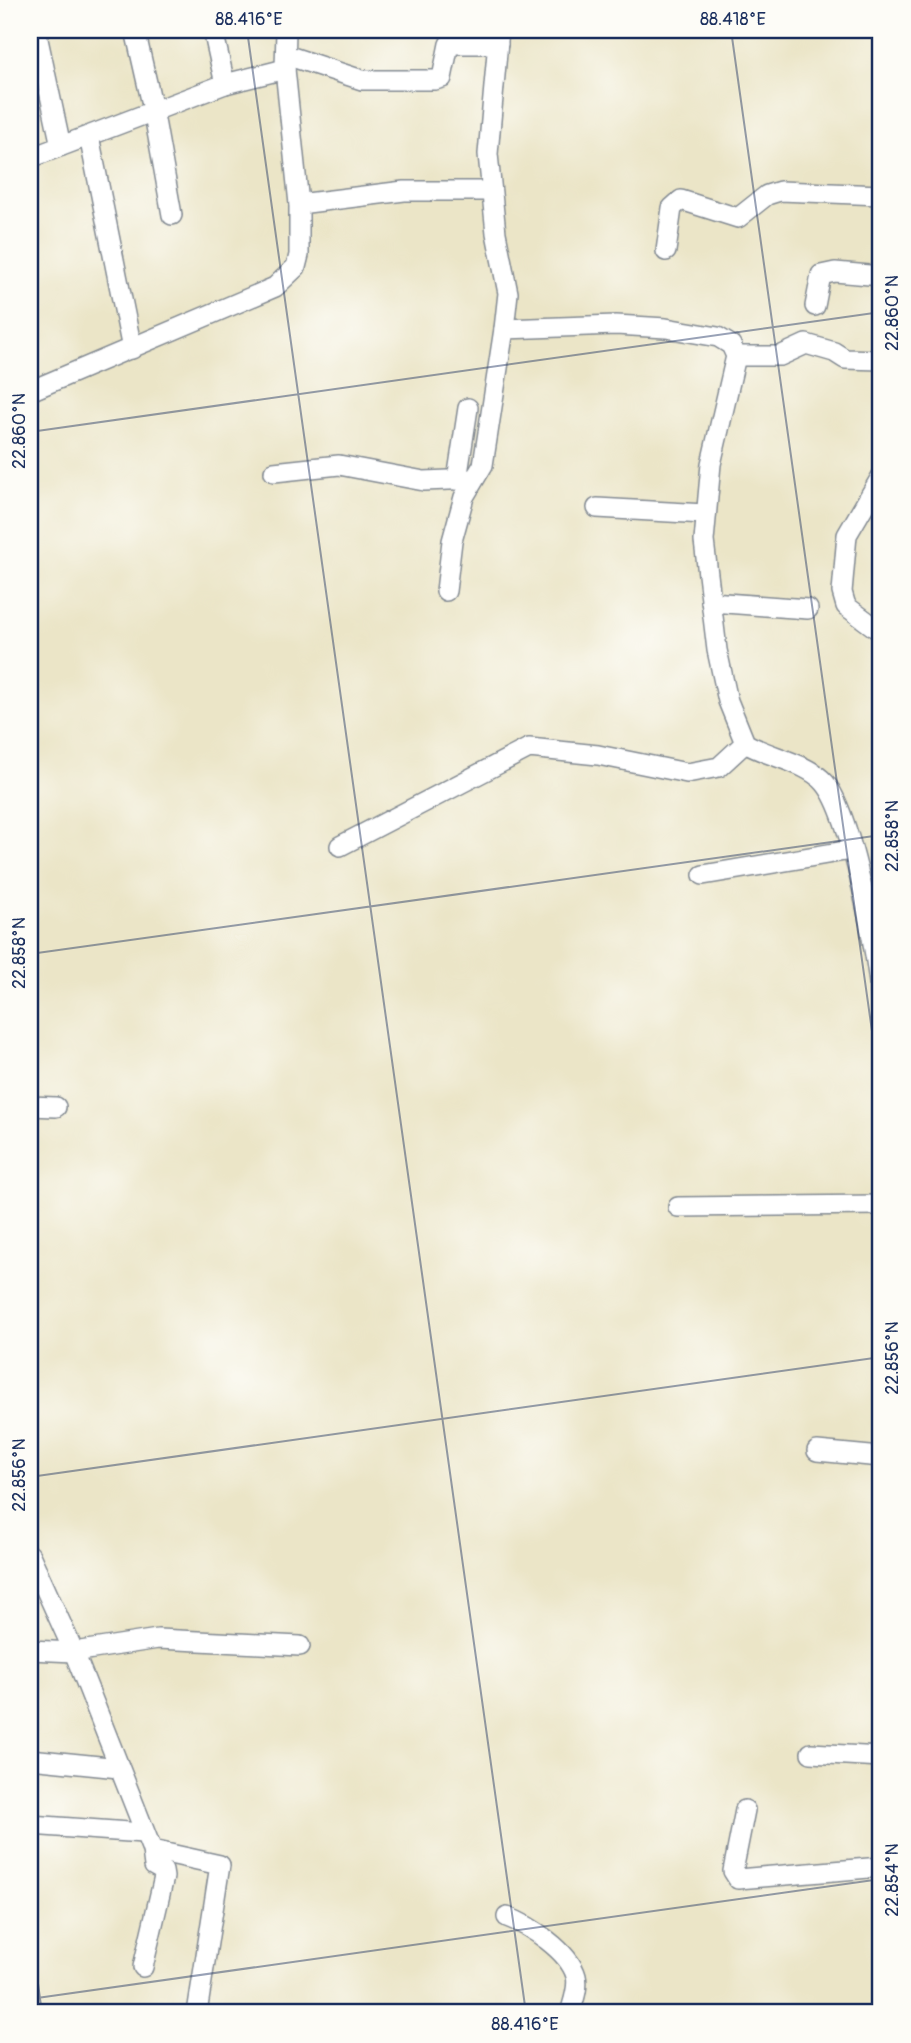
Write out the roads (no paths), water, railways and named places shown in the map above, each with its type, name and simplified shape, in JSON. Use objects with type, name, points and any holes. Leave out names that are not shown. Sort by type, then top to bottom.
[{"type":"street","points":[[36,30],[61,146]]},
{"type":"street","points":[[135,30],[153,109],[172,215]]},
{"type":"street","points":[[213,30],[225,84]]},
{"type":"street","points":[[30,391],[275,287],[287,279],[296,267],[299,255],[299,204],[285,62],[286,30]]},
{"type":"street","points":[[30,158],[153,109],[285,62],[362,80],[435,80],[442,78],[449,44],[499,37],[488,154],[490,191],[508,293],[482,465],[466,479],[415,480],[331,465],[274,472]]},
{"type":"street","points":[[89,136],[132,349]]},
{"type":"street","points":[[299,204],[404,191],[490,191]]},
{"type":"street","points":[[666,251],[673,208],[681,200],[738,218],[767,195],[780,191],[881,195]]},
{"type":"street","points":[[815,306],[821,275],[835,272],[881,276]]},
{"type":"street","points":[[504,329],[616,325],[666,328],[718,337],[732,345],[736,356],[711,464],[704,541],[711,602],[728,701],[744,743],[814,774],[834,796],[870,922],[881,984],[881,1005]]},
{"type":"street","points":[[736,356],[780,356],[806,344],[834,352],[845,359],[881,360]]},
{"type":"street","points":[[446,591],[452,541],[464,497],[468,408]]},
{"type":"street","points":[[881,477],[847,535],[842,592],[846,606],[881,632]]},
{"type":"street","points":[[597,508],[705,514]]},
{"type":"street","points":[[711,602],[808,609]]},
{"type":"street","points":[[340,846],[529,748],[598,755],[687,773],[719,766],[744,743]]},
{"type":"street","points":[[703,875],[851,850]]},
{"type":"street","points":[[30,1106],[56,1107]]},
{"type":"street","points":[[678,1207],[881,1205]]},
{"type":"street","points":[[817,1451],[881,1457]]},
{"type":"street","points":[[30,1555],[74,1652],[154,1866],[163,1871],[164,1877],[143,1967]]},
{"type":"street","points":[[30,1650],[74,1652],[158,1639],[300,1647]]},
{"type":"street","points":[[811,1753],[881,1757]]},
{"type":"street","points":[[30,1759],[119,1768]]},
{"type":"street","points":[[745,1810],[733,1871],[738,1879],[881,1867]]},
{"type":"street","points":[[30,1825],[147,1842],[217,1861],[222,1868],[197,2013]]},
{"type":"street","points":[[507,1917],[525,1924],[546,1940],[571,1966],[577,1983],[570,2013]]}]
